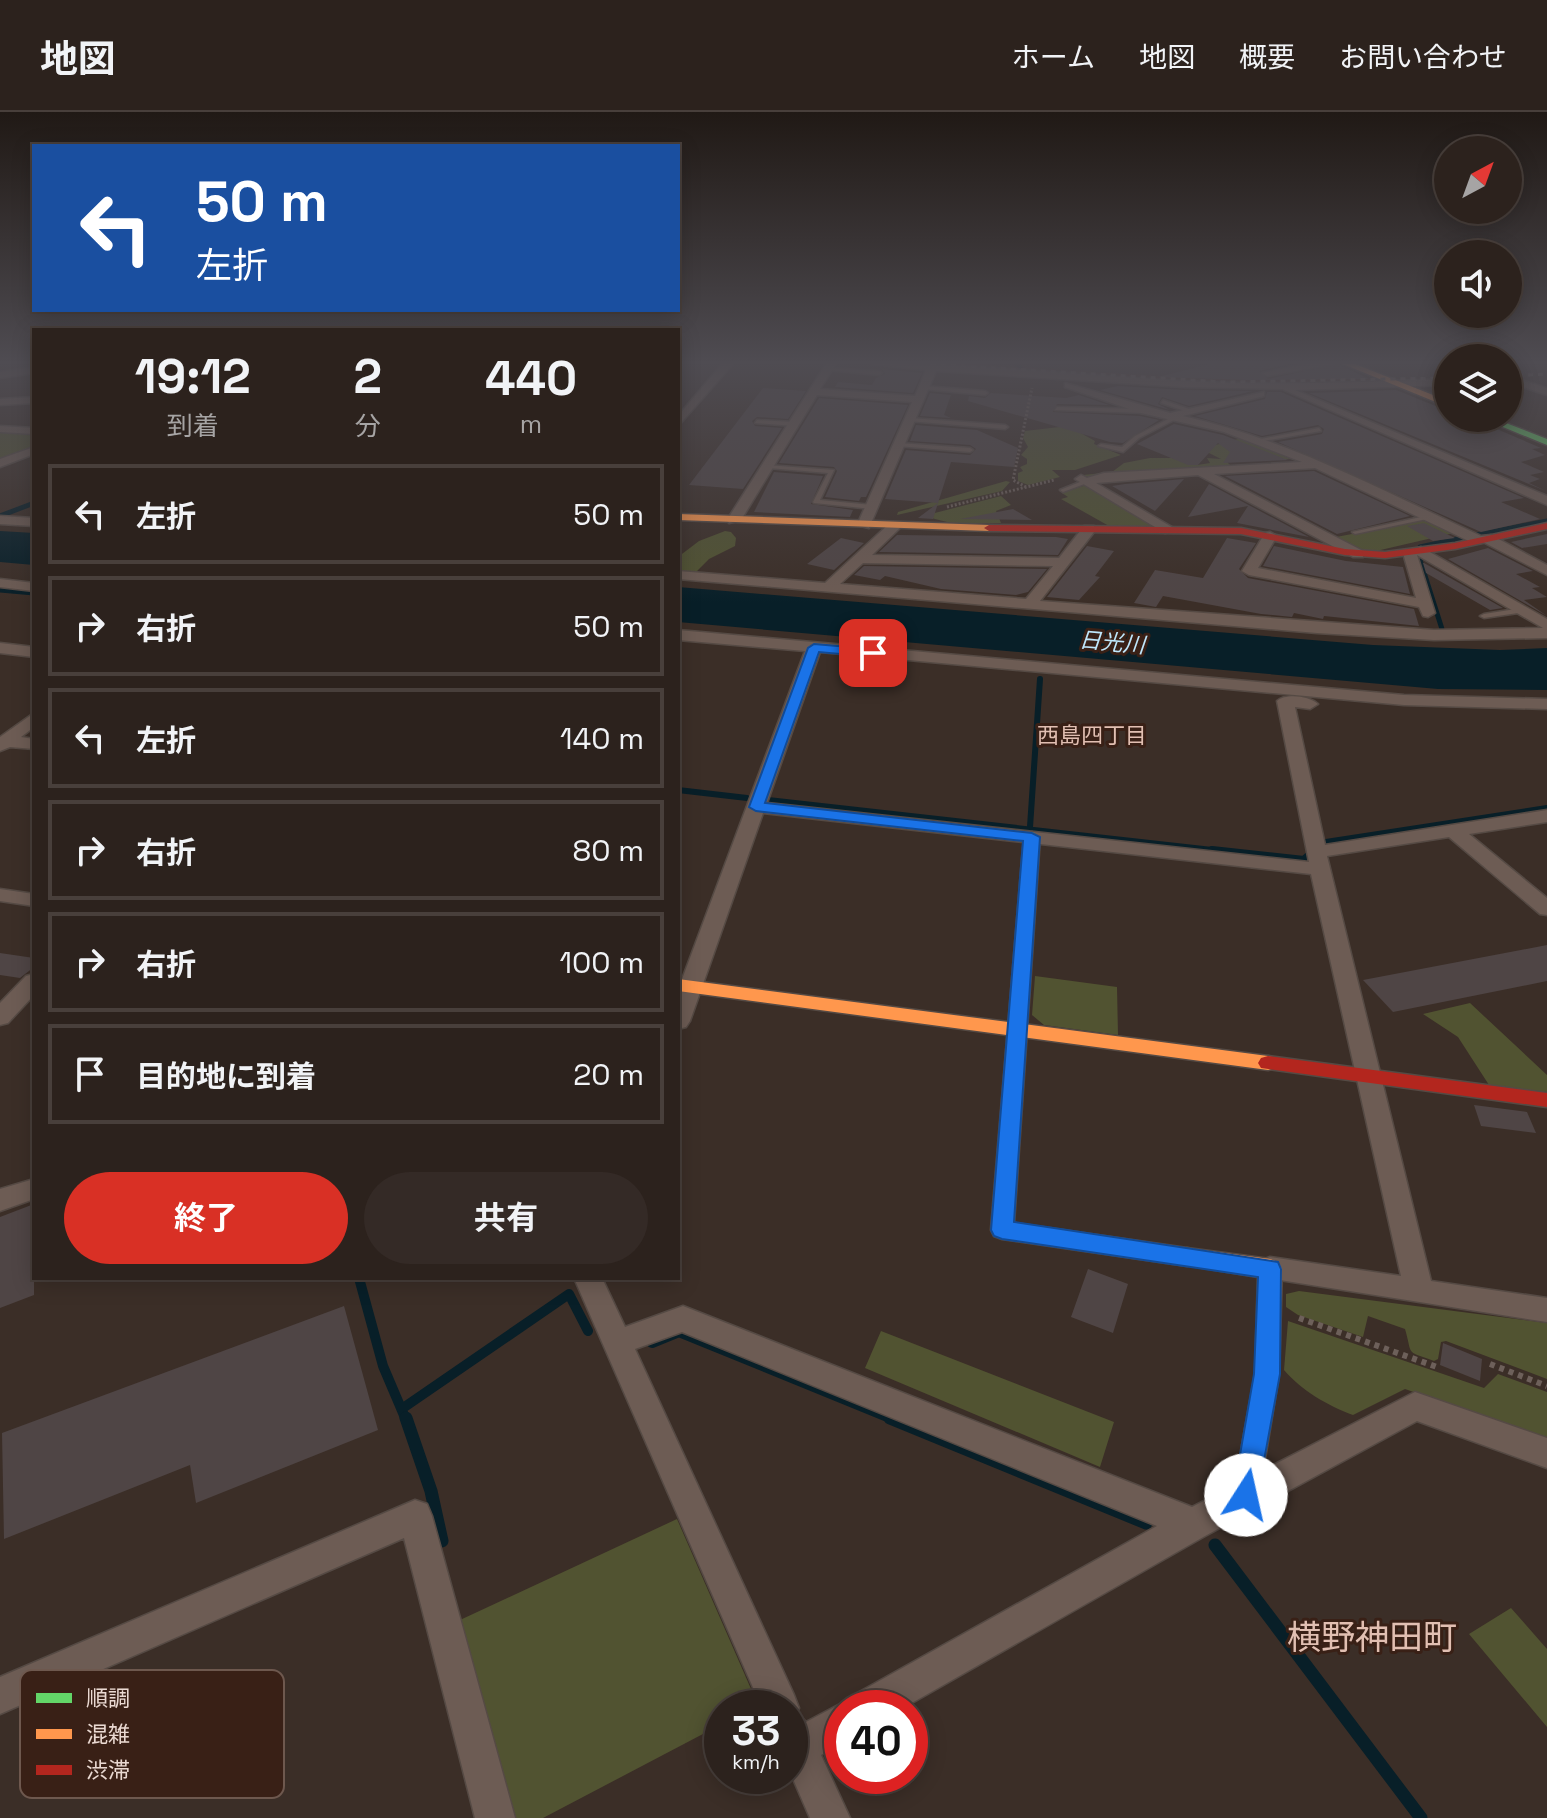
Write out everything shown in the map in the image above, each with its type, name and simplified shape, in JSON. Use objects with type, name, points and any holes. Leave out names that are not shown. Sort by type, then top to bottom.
[{"type":"street","points":[[734,520],[782,444]]},
{"type":"street","points":[[1267,444],[1547,571]]},
{"type":"street","points":[[1416,444],[1547,501]]},
{"type":"street","points":[[864,525],[899,445]]},
{"type":"street","points":[[0,463],[32,451]]},
{"type":"street","points":[[1079,478],[1319,465]]},
{"type":"street","points":[[1202,473],[1358,554]]},
{"type":"street","points":[[1079,478],[1170,530]]},
{"type":"street","points":[[680,517],[895,526],[1228,530],[1358,554],[1415,552],[1547,526]]},
{"type":"street","points":[[0,520],[32,522]]},
{"type":"street","points":[[829,587],[895,526]]},
{"type":"street","points":[[1031,603],[1089,529]]},
{"type":"street","points":[[1270,536],[1249,571],[1425,604]]},
{"type":"street","points":[[1415,552],[1434,635]]},
{"type":"street","points":[[1415,552],[1547,625]]},
{"type":"street","points":[[859,559],[1062,562]]},
{"type":"street","points":[[0,574],[32,577]]},
{"type":"street","points":[[680,575],[1317,628],[1434,635],[1547,633]]},
{"type":"street","points":[[0,583],[32,587]]},
{"type":"street","points":[[680,635],[1404,700],[1547,704]]},
{"type":"street","points":[[0,648],[32,652]]},
{"type":"street","points":[[680,1009],[684,986],[756,807],[814,648]]},
{"type":"street","points":[[1419,1291],[1318,860],[1285,701],[1430,714],[1547,716]]},
{"type":"street","points":[[3,743],[32,720]]},
{"type":"street","points":[[3,743],[32,744]]},
{"type":"street","points":[[756,807],[1032,837],[1318,860],[1454,831],[1547,816]]},
{"type":"street","points":[[1454,831],[1547,909]]},
{"type":"street","points":[[1032,837],[1002,1230],[1547,1310]]},
{"type":"street","points":[[0,895],[32,900]]},
{"type":"street","points":[[0,1017],[32,983]]},
{"type":"street","points":[[684,986],[1547,1100]]},
{"type":"street","points":[[0,1200],[32,1190]]},
{"type":"street","points":[[1246,1495],[1267,1374],[1270,1269]]},
{"type":"street","points":[[589,1280],[773,1690]]},
{"type":"street","points":[[617,1343],[683,1319],[1193,1524]]},
{"type":"street","points":[[899,1690],[1193,1524],[1415,1406],[1547,1453]]},
{"type":"street","points":[[60,1670],[415,1516],[495,1818]]},
{"type":"street","points":[[0,1696],[20,1687]]},
{"type":"street","points":[[808,1769],[830,1818]]},
{"type":"lane","points":[[1101,446],[1123,450],[1130,444]]},
{"type":"lane","points":[[899,445],[970,450]]},
{"type":"lane","points":[[768,466],[832,471],[816,502],[872,507]]},
{"type":"lane","points":[[1063,490],[1079,478]]},
{"type":"lane","points":[[1355,532],[1430,517]]},
{"type":"lane","points":[[1484,616],[1522,610]]},
{"type":"path","points":[[1022,444],[1013,480],[1026,487]]},
{"type":"path","points":[[939,509],[1026,487],[1079,478]]},
{"type":"path","points":[[1269,1308],[1437,1367]]},
{"type":"path","points":[[1490,1364],[1547,1386]]},
{"type":"green space","points":[[0,444],[32,444],[32,450],[0,462]]},
{"type":"green space","points":[[1026,444],[1094,444],[1121,455],[1075,470],[1052,470],[1060,477],[1028,485],[1018,481],[1018,473],[1023,471],[1020,467],[1027,464],[1027,459],[1021,455],[1028,447]]},
{"type":"green space","points":[[1221,444],[1259,444],[1290,459],[1227,462],[1231,466],[1091,478],[1083,475],[1112,472],[1124,463],[1150,458],[1172,458],[1197,465],[1210,463],[1207,458],[1221,459],[1201,449]]},
{"type":"green space","points":[[1010,482],[1002,491],[897,515],[898,512]]},
{"type":"green space","points":[[1086,485],[1153,523],[1151,526],[1109,526],[1061,499],[1068,497],[1062,493]]},
{"type":"green space","points":[[1001,496],[1011,505],[996,511],[1001,523],[955,524],[923,516]]},
{"type":"green space","points":[[1430,519],[1458,532],[1372,552],[1354,550],[1331,538]]},
{"type":"green space","points":[[725,531],[736,538],[735,546],[709,559],[696,572],[680,571],[680,555],[699,541]]},
{"type":"green space","points":[[1035,976],[1117,987],[1118,1035],[1044,1025],[1032,1015]]},
{"type":"green space","points":[[1470,1003],[1547,1075],[1547,1092],[1489,1085],[1458,1037],[1423,1014]]},
{"type":"green space","points":[[1299,1291],[1547,1323],[1547,1379],[1446,1341],[1441,1342],[1438,1359],[1434,1361],[1411,1351],[1405,1329],[1368,1316],[1363,1337],[1298,1315],[1286,1307],[1286,1294]]},
{"type":"green space","points":[[1288,1321],[1484,1388],[1498,1374],[1547,1392],[1547,1439],[1405,1389],[1353,1415],[1334,1407],[1307,1391],[1284,1370]]},
{"type":"green space","points":[[881,1331],[1114,1422],[1100,1467],[865,1368]]},
{"type":"green space","points":[[677,1519],[751,1690],[704,1690],[704,1733],[543,1818],[516,1818],[460,1620]]},
{"type":"green space","points":[[1511,1608],[1547,1649],[1547,1727],[1469,1634]]},
{"type":"water","points":[[0,531],[32,533],[32,565],[0,562]]},
{"type":"water","name":"日光川","points":[[680,587],[1373,645],[1500,650],[1547,648],[1547,690],[1438,689],[680,622]]},
{"type":"building","points":[[721,444],[772,444],[743,489],[689,485]]},
{"type":"building","points":[[791,444],[890,444],[866,497],[861,497],[859,501],[825,497],[837,471],[834,467],[779,463]]},
{"type":"building","points":[[949,444],[1008,444],[1018,448],[1014,467],[951,462],[933,519],[918,518],[938,503],[885,499],[906,450],[970,455],[976,449],[970,445]]},
{"type":"building","points":[[1137,444],[1217,444],[1198,465],[1188,465]]},
{"type":"building","points":[[1219,444],[1245,444],[1288,460],[1223,463],[1230,452]]},
{"type":"building","points":[[1282,444],[1399,444],[1524,498],[1501,502],[1540,519],[1481,532]]},
{"type":"building","points":[[1431,444],[1531,444],[1541,448],[1532,449],[1545,455],[1521,462],[1544,472],[1530,475],[1540,479],[1529,483],[1546,491]]},
{"type":"building","points":[[1314,471],[1410,516],[1337,534],[1225,476]]},
{"type":"building","points":[[774,472],[823,476],[811,504],[853,510],[850,517],[754,512]]},
{"type":"building","points":[[1184,479],[1155,511],[1112,486],[1125,484]]},
{"type":"building","points":[[1209,484],[1309,537],[1237,523],[1248,506],[1188,517]]},
{"type":"building","points":[[1013,509],[1032,520],[960,519]]},
{"type":"building","points":[[1424,523],[1455,538],[1433,541],[1407,526]]},
{"type":"building","points":[[1547,534],[1547,544],[1522,548],[1511,542]]},
{"type":"building","points":[[897,535],[1068,539],[1058,555],[879,552]]},
{"type":"building","points":[[841,538],[864,543],[834,570],[807,564]]},
{"type":"building","points":[[1227,538],[1256,543],[1239,569],[1248,578],[1414,609],[1419,626],[1324,616],[1323,619],[1294,613],[1292,617],[1261,614],[1163,596],[1156,607],[1134,603],[1155,570],[1203,578]]},
{"type":"building","points":[[1087,546],[1114,551],[1095,576],[1100,577],[1079,600],[1047,597]]},
{"type":"building","points":[[1274,546],[1346,561],[1403,567],[1410,594],[1263,566]]},
{"type":"building","points":[[1488,548],[1533,571],[1516,574],[1540,587],[1532,588],[1547,597],[1524,600],[1547,616],[1448,559]]},
{"type":"building","points":[[1423,563],[1503,608],[1490,610],[1426,573]]},
{"type":"building","points":[[864,566],[1047,569],[1028,592],[1016,595],[941,589],[885,576],[880,580],[854,575]]},
{"type":"building","points":[[1547,945],[1547,981],[1393,1012],[1363,980]]},
{"type":"building","points":[[0,953],[32,958],[32,969],[20,978],[0,975]]},
{"type":"building","points":[[1474,1105],[1527,1112],[1536,1133],[1481,1126]]},
{"type":"building","points":[[32,1205],[34,1295],[0,1308],[0,1217]]},
{"type":"building","points":[[1088,1269],[1128,1284],[1113,1333],[1071,1317]]},
{"type":"building","points":[[344,1306],[378,1430],[196,1503],[190,1465],[4,1539],[2,1433]]},
{"type":"building","points":[[1443,1343],[1482,1359],[1480,1381],[1440,1365]]},
{"type":"waterway","points":[[0,516],[32,504]]},
{"type":"waterway","points":[[1476,535],[1547,521]]},
{"type":"waterway","points":[[1420,547],[1462,538]]},
{"type":"waterway","points":[[1420,560],[1442,629]]},
{"type":"waterway","points":[[0,590],[32,593]]},
{"type":"waterway","points":[[1030,827],[1040,679]]},
{"type":"waterway","points":[[680,790],[747,798]]},
{"type":"waterway","points":[[768,800],[1219,851]]},
{"type":"waterway","points":[[1326,842],[1547,808]]},
{"type":"waterway","points":[[1212,850],[1219,851]]},
{"type":"waterway","points":[[1219,851],[1304,860],[1307,857]]},
{"type":"waterway","points":[[1219,851],[1230,852]]},
{"type":"waterway","points":[[360,1280],[383,1366],[406,1420]]},
{"type":"waterway","points":[[403,1408],[569,1294],[588,1331]]},
{"type":"waterway","points":[[652,1343],[679,1332],[895,1420]]},
{"type":"waterway","points":[[406,1418],[431,1491],[442,1541]]},
{"type":"waterway","points":[[890,1418],[1146,1523]]},
{"type":"waterway","points":[[1215,1545],[1421,1818]]},
{"type":"traffic: fast","points":[[1032,837],[1002,1230],[1187,1257]]},
{"type":"traffic: slow","points":[[680,517],[989,528]]},
{"type":"traffic: slow","points":[[680,985],[1268,1063]]},
{"type":"traffic: slow","points":[[1187,1257],[1270,1269],[1267,1374],[1246,1495]]},
{"type":"traffic: jam","points":[[989,528],[1241,531],[1345,552],[1385,555],[1455,546],[1547,526]]},
{"type":"traffic: jam","points":[[1268,1063],[1547,1100]]},
{"type":"district","name":"西島四丁目","points":[[1092,735]]},
{"type":"district","name":"横野神田町","points":[[1372,1637]]},
{"type":"route","points":[[873,653],[814,648],[756,807],[1032,837],[1002,1230],[1270,1269],[1267,1374],[1246,1495]]}]
